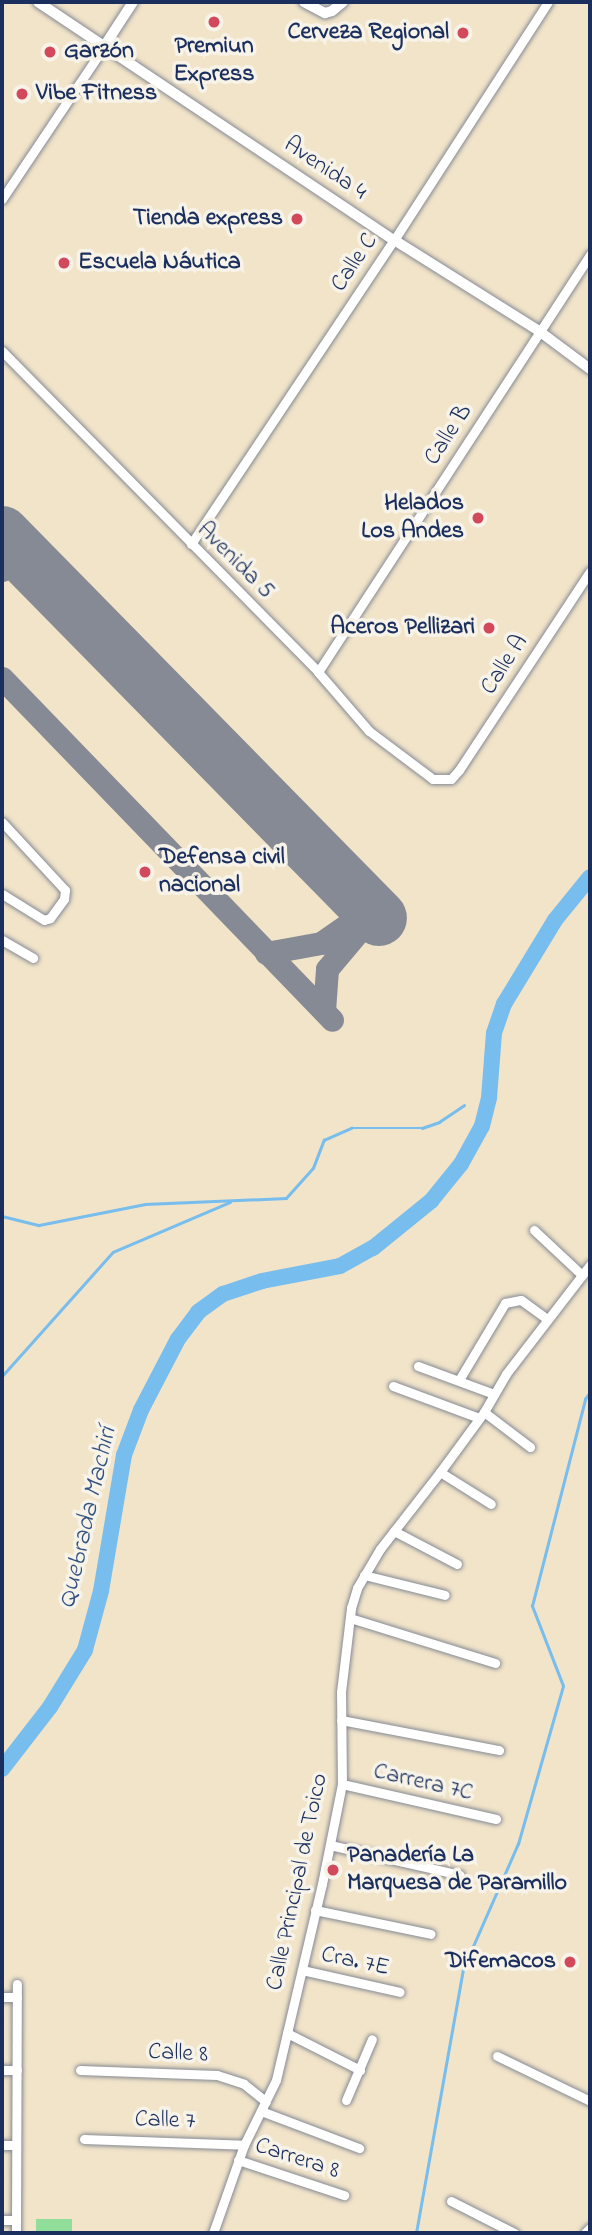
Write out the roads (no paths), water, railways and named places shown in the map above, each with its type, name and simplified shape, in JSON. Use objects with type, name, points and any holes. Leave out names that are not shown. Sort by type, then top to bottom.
[{"type":"main road","name":"Avenida 4","points":[[38,2],[394,240],[538,331],[590,369]]},
{"type":"main road","points":[[105,45],[134,2]]},
{"type":"main road","points":[[304,2],[325,13],[343,2]]},
{"type":"street","name":"Calle C","points":[[191,544],[394,240],[548,2]]},
{"type":"street","points":[[2,199],[105,45]]},
{"type":"street","name":"Calle B","points":[[318,672],[590,254]]},
{"type":"street","name":"Avenida 5","points":[[2,351],[318,672],[369,730],[408,763],[433,779],[451,779]]},
{"type":"street","name":"Calle A","points":[[451,779],[590,571]]},
{"type":"street","points":[[2,822],[65,890],[64,899],[50,918],[44,920],[2,894]]},
{"type":"street","points":[[2,940],[33,958]]},
{"type":"street","points":[[534,1230],[582,1276]]},
{"type":"street","name":"Calle Principal de Toico","points":[[213,2233],[237,2160],[276,2080],[302,1970],[342,1784],[341,1720],[350,1618],[364,1575],[482,1415],[547,1319],[590,1265]]},
{"type":"street","points":[[459,1380],[506,1303],[521,1300],[547,1319]]},
{"type":"street","points":[[418,1366],[494,1394]]},
{"type":"street","points":[[393,1386],[482,1415],[530,1447]]},
{"type":"street","points":[[440,1472],[491,1504]]},
{"type":"street","points":[[394,1531],[457,1564]]},
{"type":"street","points":[[364,1575],[445,1595]]},
{"type":"street","points":[[350,1618],[495,1662]]},
{"type":"street","points":[[341,1720],[499,1750]]},
{"type":"street","name":"Carrera 7C","points":[[342,1784],[496,1819]]},
{"type":"street","points":[[330,1845],[460,1875]]},
{"type":"street","points":[[315,1910],[431,1934]]},
{"type":"street","name":"Cra. 7E","points":[[302,1970],[400,1992]]},
{"type":"street","points":[[16,2233],[17,1984]]},
{"type":"street","points":[[2,1997],[17,1997]]},
{"type":"street","points":[[287,2033],[360,2070]]},
{"type":"street","points":[[346,2100],[372,2039]]},
{"type":"street","points":[[497,2056],[590,2101]]},
{"type":"street","points":[[2,2070],[18,2070]]},
{"type":"street","name":"Calle 8","points":[[79,2070],[217,2075],[244,2084],[263,2107],[359,2148]]},
{"type":"street","name":"Calle 7","points":[[84,2139],[244,2145]]},
{"type":"street","points":[[2,2145],[16,2146]]},
{"type":"street","name":"Carrera 8","points":[[237,2160],[344,2195]]},
{"type":"street","points":[[450,2201],[514,2233]]},
{"type":"street","points":[[2,2220],[16,2221]]},
{"type":"street","points":[[585,2233],[590,2228]]},
{"type":"waterway","name":"Quebrada Machirí","points":[[2,1769],[50,1707],[85,1650],[101,1591],[124,1455],[141,1410],[178,1339],[198,1312],[223,1294],[262,1281],[340,1266],[373,1248],[431,1201],[461,1164],[482,1126],[489,1098],[494,1033],[504,1004],[555,920],[590,877]]},
{"type":"waterway","points":[[2,1216],[39,1225],[145,1204],[286,1198],[313,1168],[324,1140],[351,1128],[422,1128],[439,1122],[464,1105]]},
{"type":"waterway","points":[[2,1376],[113,1252],[230,1202]]},
{"type":"waterway","points":[[416,2233],[463,1969],[518,1844],[563,1686],[532,1606],[585,1399],[590,1392]]},
{"type":"place","name":"Premiun Express","points":[[214,22]]},
{"type":"place","name":"Cerveza Regional","points":[[463,33]]},
{"type":"place","name":"Garzón","points":[[50,52]]},
{"type":"place","name":"Vibe Fitness","points":[[22,94]]},
{"type":"place","name":"Tienda express","points":[[297,219]]},
{"type":"place","name":"Escuela Náutica","points":[[64,263]]},
{"type":"place","name":"Helados Los Andes","points":[[478,518]]},
{"type":"place","name":"Aceros Pellizari","points":[[489,628]]},
{"type":"place","name":"Defensa civil nacional","points":[[145,872]]},
{"type":"place","name":"Panadería La Marquesa de Paramillo","points":[[333,1870]]},
{"type":"place","name":"Difemacos","points":[[570,1962]]}]
